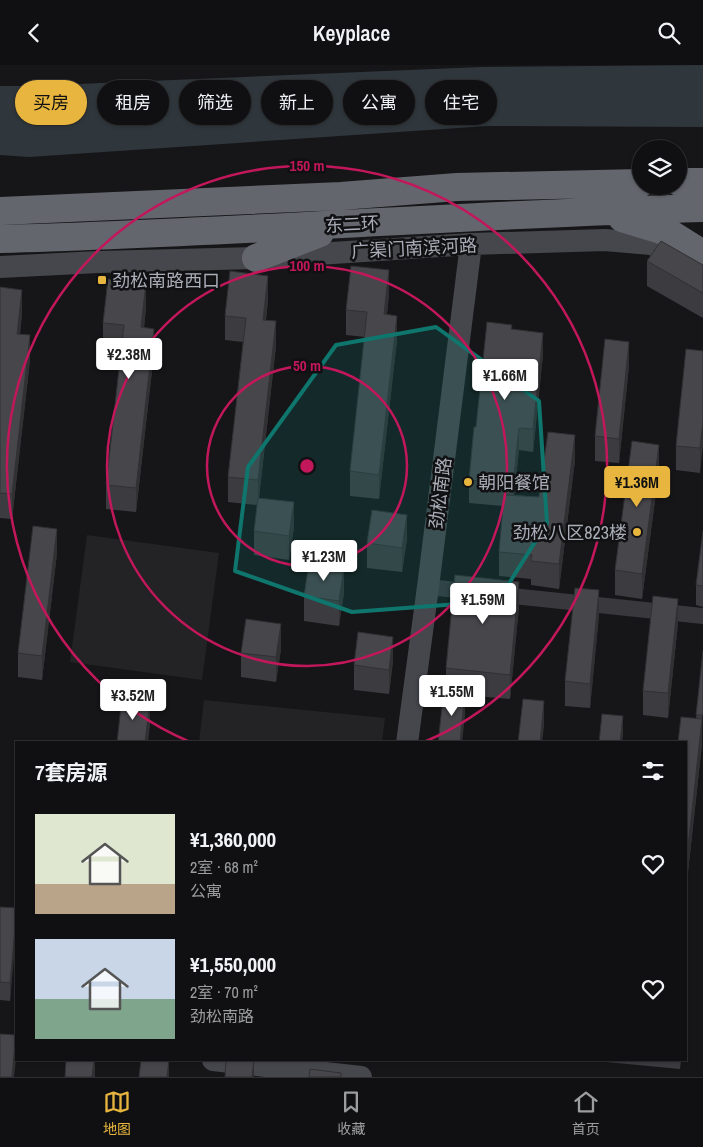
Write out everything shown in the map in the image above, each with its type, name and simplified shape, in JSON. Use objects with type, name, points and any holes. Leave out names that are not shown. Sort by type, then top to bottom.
[{"type":"highway","points":[[687,182],[703,182]]},
{"type":"highway","name":"东二环","points":[[0,211],[341,197],[456,187],[632,183]]},
{"type":"highway","name":"东二环","points":[[0,239],[342,225],[597,211],[703,208]]},
{"type":"highway","points":[[597,211],[668,232],[703,254]]},
{"type":"highway","points":[[256,257],[342,225]]},
{"type":"street","name":"广渠门南滨河路","points":[[0,267],[256,257],[471,244],[605,240],[651,244],[703,267]]},
{"type":"street","name":"劲松南路","points":[[407,741],[471,244]]},
{"type":"street","points":[[428,587],[703,616]]},
{"type":"street","points":[[222,1061],[361,1077],[364,1061]]},
{"type":"highlighted area","points":[[436,327],[539,401],[547,523],[498,601],[352,612],[235,571],[248,467],[336,345]]},
{"type":"shaded area","points":[[703,65],[703,127],[488,126],[29,157],[0,155],[0,86],[15,86],[15,125],[87,125],[87,84],[97,83],[97,125],[169,125],[169,80],[481,67]]},
{"type":"shaded area","points":[[87,535],[219,553],[202,680],[70,662]]},
{"type":"shaded area","points":[[204,700],[385,718],[382,741],[199,741]]},
{"type":"building","points":[[661,241],[703,265],[703,293],[647,261]]},
{"type":"building","points":[[351,266],[389,270],[384,314],[397,316],[379,475],[350,471],[367,312],[346,310]]},
{"type":"building","points":[[230,271],[268,276],[263,320],[276,321],[258,480],[228,477],[246,318],[225,316]]},
{"type":"building","points":[[108,279],[146,283],[141,327],[154,329],[136,488],[106,485],[124,325],[103,323]]},
{"type":"building","points":[[0,287],[22,290],[17,334],[30,335],[12,494],[0,493]]},
{"type":"building","points":[[487,322],[512,325],[511,329],[543,333],[533,429],[519,428],[513,485],[469,480]]},
{"type":"building","points":[[605,339],[629,342],[619,439],[595,436]]},
{"type":"building","points":[[686,349],[703,351],[703,421],[700,448],[676,446]]},
{"type":"building","points":[[548,432],[575,435],[559,564],[531,561],[532,555],[499,552],[504,495],[539,497]]},
{"type":"building","name":"劲松八区823楼","points":[[632,441],[659,445],[642,574],[615,570]]},
{"type":"building","points":[[258,498],[294,502],[289,536],[254,531]]},
{"type":"building","points":[[372,510],[407,515],[402,548],[367,543]]},
{"type":"building","points":[[33,526],[57,529],[42,656],[18,653]]},
{"type":"building","points":[[703,531],[703,586],[696,585]]},
{"type":"building","points":[[309,563],[344,568],[339,601],[304,596]]},
{"type":"building","points":[[455,575],[519,582],[510,675],[446,668]]},
{"type":"building","points":[[575,588],[599,590],[590,684],[565,681]]},
{"type":"building","points":[[653,596],[678,599],[668,693],[643,691]]},
{"type":"building","points":[[246,619],[281,624],[276,657],[241,653]]},
{"type":"building","points":[[358,632],[393,637],[389,670],[354,665]]},
{"type":"building","points":[[703,651],[703,715],[696,715]]},
{"type":"building","points":[[444,689],[465,691],[460,741],[438,741]]},
{"type":"building","points":[[122,697],[150,700],[145,741],[117,741]]},
{"type":"building","points":[[523,699],[544,701],[540,741],[518,741]]},
{"type":"building","points":[[602,714],[623,716],[620,741],[599,741]]},
{"type":"building","points":[[681,717],[702,719],[688,847],[687,741],[678,741]]},
{"type":"building","points":[[0,907],[15,908],[10,983],[0,982]]},
{"type":"building","points":[[0,1034],[15,1035],[12,1077],[0,1077]]},
{"type":"building","points":[[66,1061],[94,1061],[92,1077],[65,1077]]},
{"type":"building","points":[[141,1061],[169,1061],[167,1077],[139,1077]]},
{"type":"building","points":[[226,1061],[254,1061],[252,1077],[225,1077]]},
{"type":"building","points":[[310,1069],[341,1073],[341,1077],[309,1077]]},
{"type":"place","name":"劲松南路西口","points":[[102,280]]},
{"type":"place","name":"朝阳餐馆","points":[[468,482]]},
{"type":"place","name":"劲松八区823楼","points":[[637,532]]}]
